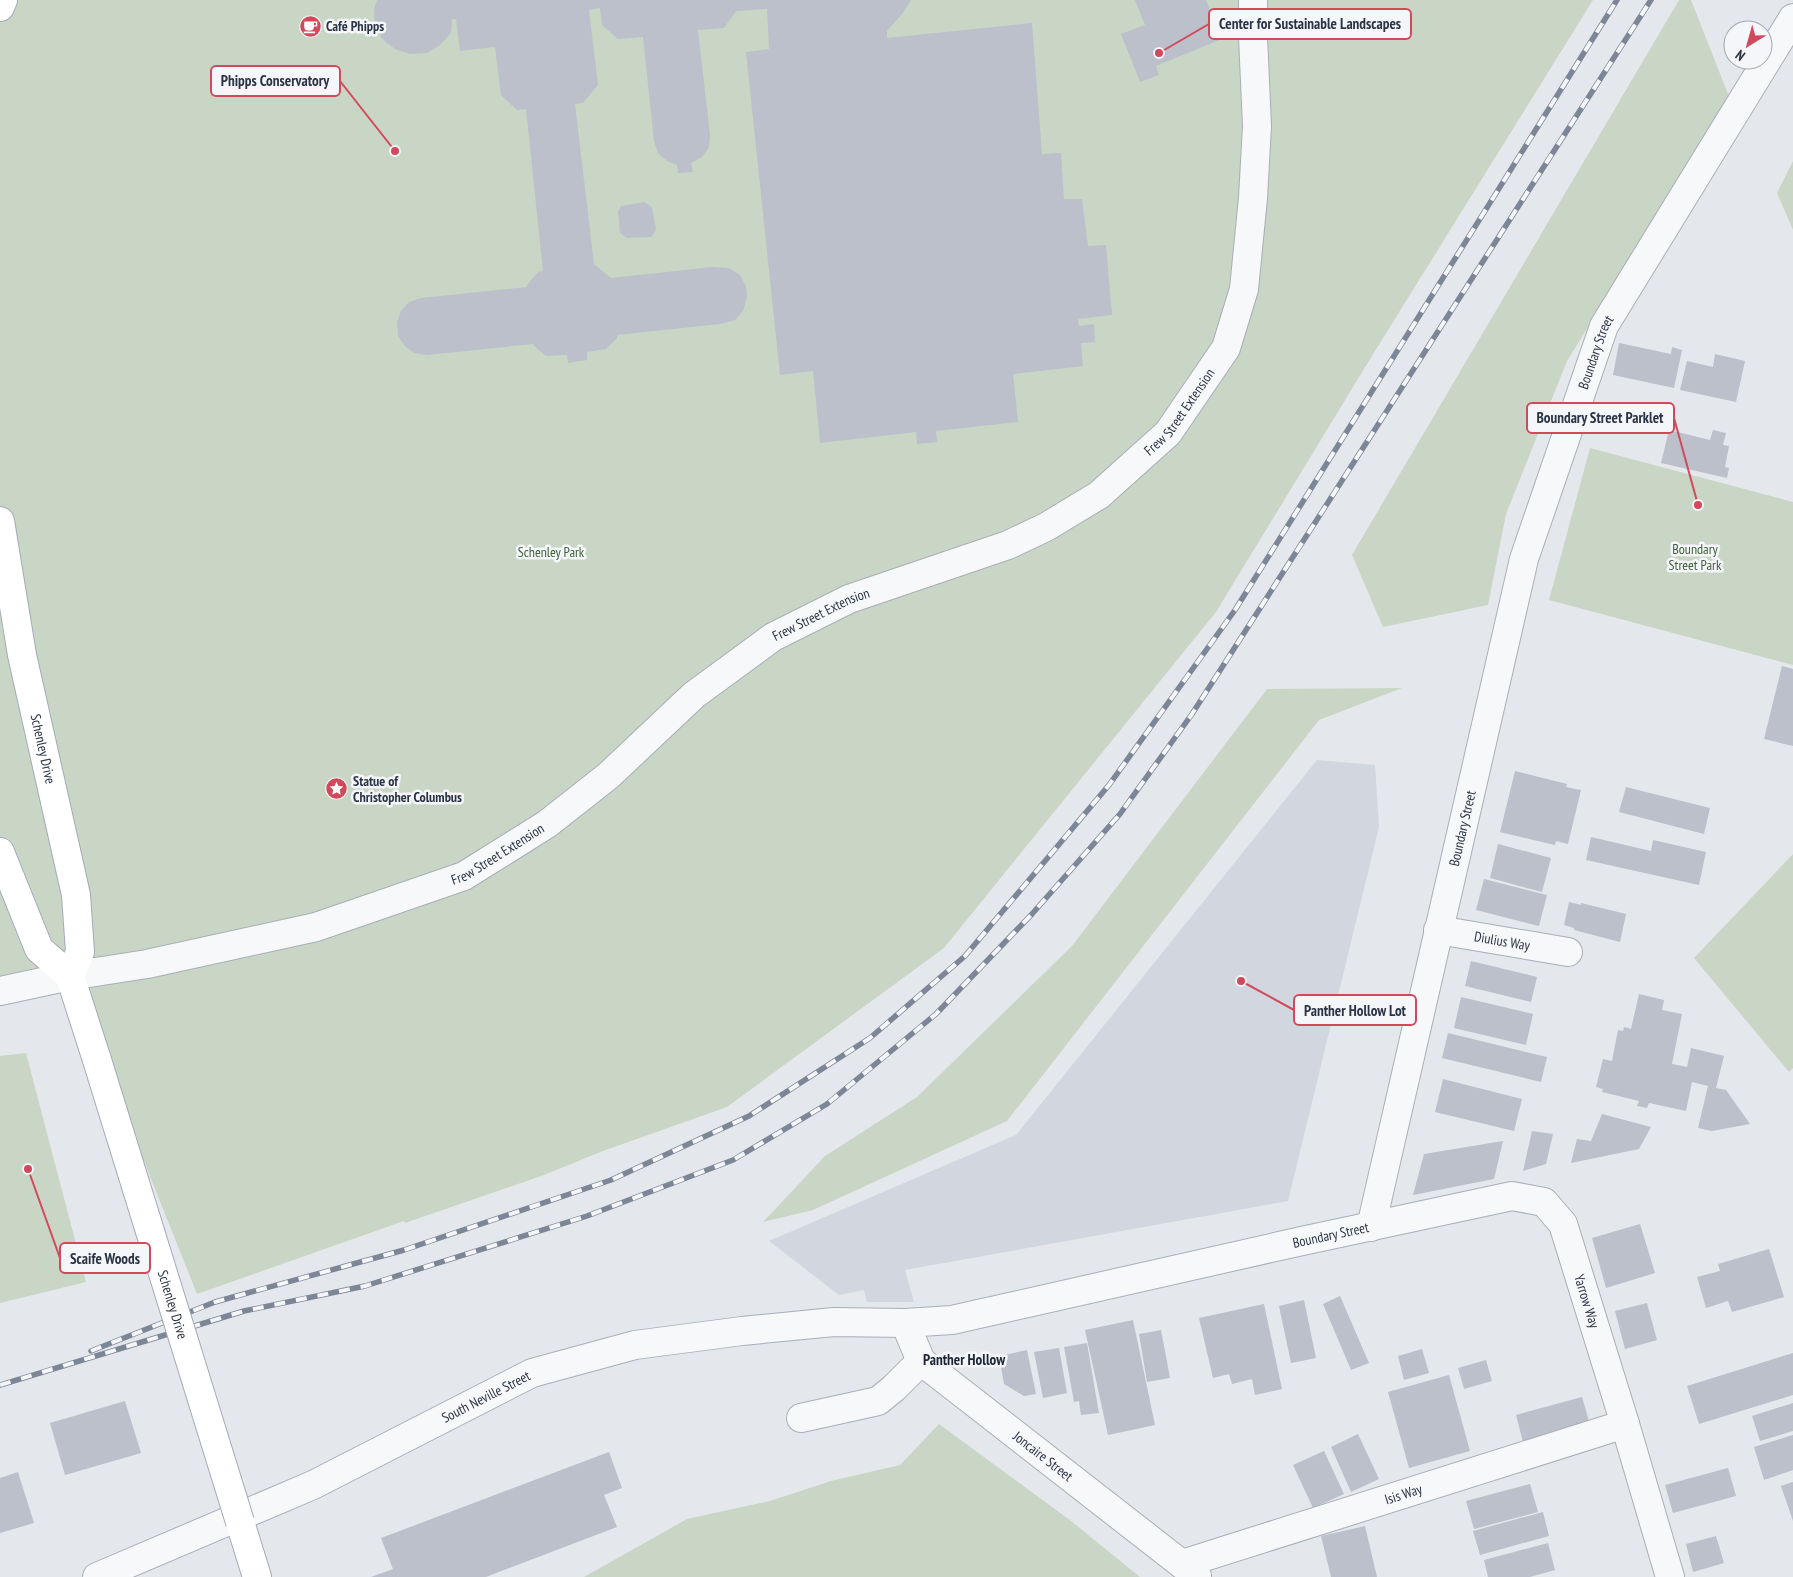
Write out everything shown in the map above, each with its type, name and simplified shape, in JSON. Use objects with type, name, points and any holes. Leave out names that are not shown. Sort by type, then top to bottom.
[{"type":"main road","points":[[0,7],[3,0]]},
{"type":"main road","name":"Schenley Drive","points":[[0,521],[22,654],[76,895],[80,952],[70,976],[257,1577]]},
{"type":"main road","points":[[0,852],[39,949],[70,976]]},
{"type":"street","name":"Frew Street Extension","points":[[0,991],[70,976],[147,964],[316,927],[464,876],[547,824],[608,776],[694,695],[773,637],[849,598],[1008,545],[1046,528],[1099,495],[1168,433],[1226,348],[1244,289],[1253,198],[1257,126],[1252,37],[1253,0]]},
{"type":"street","name":"Boundary Street","points":[[905,1323],[952,1320],[1371,1227],[1524,560],[1604,326],[1793,18]]},
{"type":"street","name":"Diulius Way","points":[[1438,930],[1568,952]]},
{"type":"street","name":"Yarrow Way","points":[[1371,1227],[1512,1196],[1544,1202],[1563,1224],[1670,1577]]},
{"type":"street","name":"South Neville Street","points":[[97,1577],[313,1485],[532,1373],[635,1345],[742,1331],[834,1322],[905,1323]]},
{"type":"street","name":"Joncaire Street","points":[[905,1323],[921,1361],[1190,1571]]},
{"type":"street","points":[[801,1418],[878,1401],[921,1361]]},
{"type":"street","name":"Isis Way","points":[[1190,1571],[1625,1424]]},
{"type":"shaded area","points":[[1317,760],[1375,765],[1379,827],[1288,1201],[905,1270],[914,1302],[867,1302],[864,1290],[839,1295],[769,1241],[1016,1135]]},
{"type":"green space","name":"Schenley Park","points":[[0,0],[1593,0],[1375,351],[1216,612],[944,948],[727,1107],[603,1151],[544,1175],[405,1223],[404,1221],[197,1294],[70,976],[0,991]]},
{"type":"green space","points":[[1679,0],[1691,0],[1730,99],[1567,361],[1506,514],[1488,605],[1383,627],[1352,555]]},
{"type":"green space","points":[[1793,161],[1793,230],[1777,193]]},
{"type":"green space","name":"Boundary Street Park","points":[[1590,448],[1793,502],[1793,665],[1549,600]]},
{"type":"green space","points":[[1402,688],[1319,720],[1007,1121],[813,1210],[763,1222],[825,1156],[917,1097],[1072,946],[1267,689]]},
{"type":"green space","points":[[1793,854],[1793,1068],[1789,1072],[1694,958]]},
{"type":"green space","points":[[26,1053],[86,1282],[0,1303],[0,1056]]},
{"type":"green space","points":[[939,1424],[1071,1521],[1140,1577],[584,1577],[687,1519],[770,1501],[831,1481],[900,1465]]},
{"type":"building","points":[[377,0],[911,0],[887,31],[887,38],[1032,23],[1042,154],[1061,153],[1064,199],[1082,199],[1088,246],[1106,245],[1112,315],[1078,319],[1079,326],[1094,324],[1095,342],[1081,343],[1083,366],[1013,374],[1018,422],[936,431],[937,442],[917,444],[916,432],[820,443],[813,371],[780,375],[746,52],[769,49],[767,9],[736,11],[724,28],[698,30],[710,135],[709,147],[702,157],[691,163],[693,172],[678,173],[677,165],[667,161],[658,153],[654,141],[643,37],[618,39],[602,25],[600,8],[589,10],[598,85],[583,103],[575,104],[594,264],[611,278],[713,267],[729,268],[740,275],[746,286],[747,298],[743,311],[735,320],[720,324],[617,335],[617,338],[606,349],[587,352],[587,360],[568,363],[567,355],[546,356],[533,344],[427,355],[414,353],[405,346],[398,336],[397,322],[401,311],[409,302],[421,298],[527,287],[538,272],[543,271],[526,109],[517,110],[501,95],[495,47],[460,51],[456,19],[452,19],[451,33],[440,45],[427,53],[410,54],[395,49],[383,40],[375,25],[374,9]]},
{"type":"building","points":[[1135,0],[1206,0],[1222,39],[1156,66],[1159,75],[1140,82],[1121,34],[1145,25]]},
{"type":"building","points":[[644,202],[652,207],[656,230],[651,237],[627,238],[620,233],[618,211],[621,206]]},
{"type":"building","points":[[1619,343],[1671,354],[1672,347],[1682,350],[1674,388],[1613,375]]},
{"type":"building","points":[[1715,354],[1745,361],[1736,402],[1680,390],[1687,361],[1713,367]]},
{"type":"building","points":[[1669,430],[1710,440],[1713,430],[1726,433],[1723,445],[1729,446],[1725,467],[1729,468],[1727,478],[1661,463]]},
{"type":"building","points":[[1782,666],[1793,669],[1793,746],[1764,739]]},
{"type":"building","points":[[1515,771],[1567,784],[1566,787],[1581,790],[1568,844],[1556,841],[1555,845],[1500,832]]},
{"type":"building","points":[[1626,787],[1710,808],[1704,834],[1619,812]]},
{"type":"building","points":[[1591,837],[1651,851],[1653,840],[1706,852],[1699,885],[1586,860]]},
{"type":"building","points":[[1498,844],[1551,858],[1542,892],[1490,878]]},
{"type":"building","points":[[1484,879],[1547,895],[1539,926],[1476,910]]},
{"type":"building","points":[[1569,902],[1626,914],[1620,942],[1574,930],[1574,928],[1564,925]]},
{"type":"building","points":[[1471,961],[1537,977],[1531,1002],[1465,986]]},
{"type":"building","points":[[1639,994],[1664,1000],[1662,1010],[1682,1014],[1672,1064],[1687,1067],[1691,1048],[1724,1056],[1716,1088],[1726,1090],[1750,1124],[1712,1131],[1698,1128],[1708,1086],[1692,1082],[1686,1111],[1649,1103],[1647,1108],[1637,1106],[1639,1101],[1602,1092],[1603,1089],[1596,1087],[1603,1059],[1612,1061],[1618,1030],[1623,1031],[1624,1027],[1631,1029]]},
{"type":"building","points":[[1461,997],[1533,1014],[1526,1045],[1454,1028]]},
{"type":"building","points":[[1448,1033],[1547,1057],[1541,1082],[1442,1058]]},
{"type":"building","points":[[1443,1079],[1522,1099],[1514,1131],[1435,1112]]},
{"type":"building","points":[[1602,1114],[1651,1127],[1639,1149],[1571,1163],[1577,1139],[1591,1141]]},
{"type":"building","points":[[1532,1131],[1553,1134],[1546,1164],[1523,1171]]},
{"type":"building","points":[[1503,1141],[1494,1179],[1413,1195],[1424,1154]]},
{"type":"building","points":[[1640,1224],[1655,1273],[1606,1288],[1592,1238]]},
{"type":"building","points":[[1769,1249],[1784,1297],[1732,1312],[1728,1301],[1706,1308],[1697,1277],[1720,1271],[1718,1264]]},
{"type":"building","points":[[1340,1296],[1369,1363],[1351,1370],[1323,1304]]},
{"type":"building","points":[[1304,1300],[1316,1358],[1291,1363],[1279,1306]]},
{"type":"building","points":[[1647,1303],[1657,1340],[1625,1349],[1615,1311]]},
{"type":"building","points":[[1264,1304],[1282,1389],[1255,1395],[1252,1379],[1232,1384],[1229,1374],[1213,1378],[1199,1318]]},
{"type":"building","points":[[1133,1320],[1155,1425],[1108,1435],[1085,1330]]},
{"type":"building","points":[[1161,1330],[1170,1378],[1147,1382],[1139,1334]]},
{"type":"building","points":[[1087,1343],[1099,1413],[1081,1415],[1079,1401],[1074,1402],[1064,1347]]},
{"type":"building","points":[[1059,1348],[1067,1393],[1043,1398],[1034,1352]]},
{"type":"building","points":[[1422,1349],[1429,1373],[1404,1380],[1398,1356]]},
{"type":"building","points":[[1027,1350],[1036,1394],[1024,1396],[1004,1384],[999,1356]]},
{"type":"building","points":[[1793,1353],[1793,1395],[1699,1424],[1687,1386]]},
{"type":"building","points":[[1486,1360],[1492,1381],[1464,1389],[1458,1368]]},
{"type":"building","points":[[1449,1375],[1470,1451],[1409,1468],[1388,1392]]},
{"type":"building","points":[[1582,1397],[1591,1428],[1524,1446],[1516,1415]]},
{"type":"building","points":[[125,1401],[141,1453],[65,1475],[50,1423]]},
{"type":"building","points":[[1793,1403],[1793,1431],[1760,1441],[1752,1416]]},
{"type":"building","points":[[1358,1434],[1379,1479],[1351,1492],[1331,1447]]},
{"type":"building","points":[[1793,1435],[1793,1470],[1764,1480],[1754,1447]]},
{"type":"building","points":[[1324,1451],[1344,1494],[1313,1508],[1293,1465]]},
{"type":"building","points":[[609,1452],[622,1488],[604,1495],[617,1527],[486,1577],[371,1577],[393,1569],[381,1538]]},
{"type":"building","points":[[1728,1468],[1736,1496],[1673,1513],[1665,1485]]},
{"type":"building","points":[[18,1472],[34,1523],[0,1533],[0,1478]]},
{"type":"building","points":[[1793,1482],[1793,1521],[1781,1486]]},
{"type":"building","points":[[1530,1484],[1538,1512],[1474,1529],[1466,1501]]},
{"type":"building","points":[[1543,1512],[1549,1536],[1480,1555],[1473,1531]]},
{"type":"building","points":[[1365,1526],[1377,1577],[1331,1577],[1321,1536]]},
{"type":"building","points":[[1716,1536],[1724,1563],[1693,1572],[1686,1544]]},
{"type":"building","points":[[1548,1543],[1555,1570],[1530,1577],[1488,1577],[1484,1560]]},
{"type":"railway","points":[[91,1351],[215,1302],[404,1250],[611,1180],[749,1116],[870,1038],[965,956],[1109,785],[1235,610],[1617,0]]},
{"type":"railway","points":[[0,1385],[244,1311],[365,1286],[587,1216],[733,1160],[827,1104],[936,1014],[1032,914],[1120,814],[1192,714],[1651,0]]},
{"type":"place","name":"Café Phipps","points":[[310,26]]},
{"type":"place","name":"Center for Sustainable Landscapes","points":[[1159,53]]},
{"type":"place","name":"Phipps Conservatory","points":[[395,151]]},
{"type":"place","name":"Boundary Street Parklet","points":[[1698,505]]},
{"type":"place","name":"Statue of Christopher Columbus","points":[[337,789]]},
{"type":"place","name":"Panther Hollow Lot","points":[[1241,981]]},
{"type":"place","name":"Scaife Woods","points":[[28,1169]]},
{"type":"district","name":"Panther Hollow","points":[[964,1359]]}]
